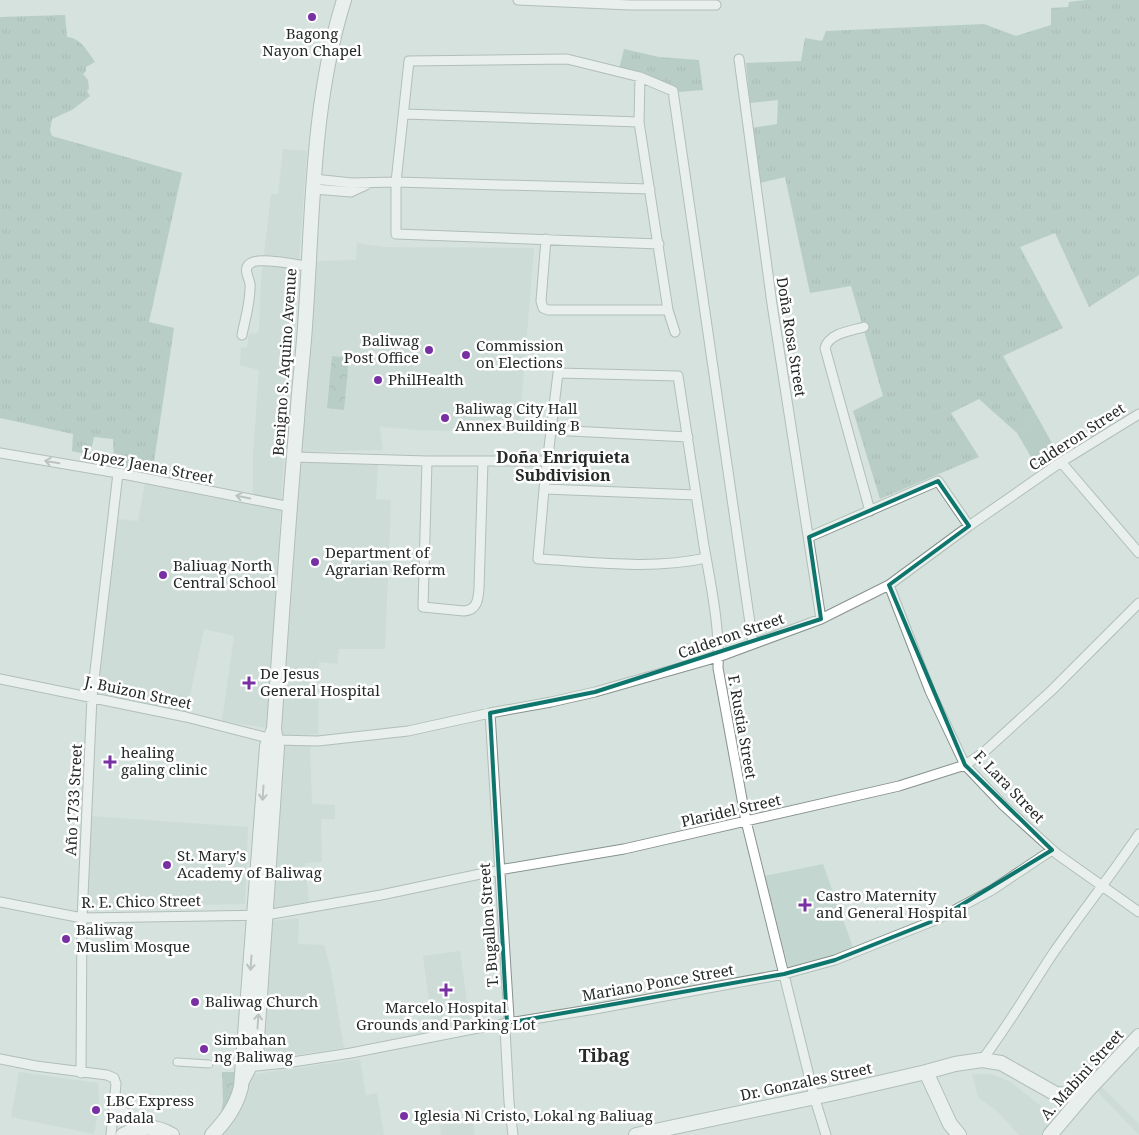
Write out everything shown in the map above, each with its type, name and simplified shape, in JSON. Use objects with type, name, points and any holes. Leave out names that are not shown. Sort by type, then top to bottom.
[{"type":"main road","name":"Benigno S. Aquino Avenue","points":[[212,1135],[229,1118],[238,1099],[245,1072],[260,915],[267,746],[274,736],[304,342],[317,132],[324,85],[344,0]]},
{"type":"main road","name":"A. Mabini Street","points":[[1050,1135],[1088,1090],[1139,1036]]},
{"type":"main road","name":"Dr. Gonzales Street","points":[[636,1135],[926,1072],[955,1064],[982,1060],[1001,1063],[1056,1094],[1073,1096],[1088,1090]]},
{"type":"main road","points":[[926,1072],[950,1124],[958,1135]]},
{"type":"main road","points":[[123,1135],[131,1130],[146,1127],[159,1129],[172,1135]]},
{"type":"street","points":[[518,0],[659,2],[716,5]]},
{"type":"street","points":[[659,244],[396,234],[396,182],[409,61],[567,59],[640,78],[673,91],[752,644]]},
{"type":"street","name":"Doña Rosa Street","points":[[739,59],[772,304],[821,619]]},
{"type":"street","points":[[640,78],[639,122],[668,310],[675,332]]},
{"type":"street","points":[[404,114],[639,122]]},
{"type":"street","points":[[314,184],[396,182],[650,189]]},
{"type":"street","points":[[546,240],[541,301],[543,308],[548,310],[668,310]]},
{"type":"street","points":[[242,335],[249,297],[250,283],[246,271],[247,266],[252,262],[262,261],[308,266]]},
{"type":"street","points":[[864,327],[831,337],[827,342],[826,348],[870,511]]},
{"type":"street","name":"F. Rustia Street","points":[[551,430],[558,373],[678,376],[719,644],[718,668],[746,821],[814,1096],[826,1135]]},
{"type":"street","name":"Calderon Street","points":[[274,736],[318,741],[408,731],[551,702],[595,692],[718,657],[821,619],[889,585],[1061,462],[1139,414]]},
{"type":"street","points":[[688,438],[551,430],[538,559],[625,563],[680,563],[706,558]]},
{"type":"street","name":"Lopez Jaena Street","points":[[0,453],[118,473],[291,507]]},
{"type":"street","points":[[294,457],[427,461],[548,461]]},
{"type":"street","points":[[427,461],[424,607],[464,611],[471,611],[474,608],[479,589],[483,461]]},
{"type":"street","points":[[1061,462],[1139,553]]},
{"type":"street","name":"Año 1733 Street","points":[[81,1073],[82,918],[92,697],[118,473]]},
{"type":"street","points":[[809,537],[938,481],[969,526]]},
{"type":"street","points":[[544,489],[696,495]]},
{"type":"street","name":"F. Lara Street","points":[[889,585],[930,691],[965,766],[1003,806],[1052,850],[1139,912]]},
{"type":"street","name":"Plaridel Street","points":[[260,915],[381,895],[499,870],[624,849],[899,786],[965,766],[983,753],[1040,702],[1139,602]]},
{"type":"street","name":"J. Buizon Street","points":[[0,679],[274,736]]},
{"type":"street","name":"T. Bugallon Street","points":[[490,713],[509,1018],[505,1029],[508,1092],[513,1135]]},
{"type":"street","points":[[982,1060],[1016,1012],[1054,952],[1139,834]]},
{"type":"street","name":"Mariano Ponce Street","points":[[245,1072],[784,974],[835,960],[938,919],[992,890],[1052,850]]},
{"type":"street","name":"R. E. Chico Street","points":[[0,902],[82,918],[260,915]]},
{"type":"street","points":[[0,1059],[81,1073],[107,1075],[114,1078],[116,1084],[111,1135]]},
{"type":"street","points":[[177,1062],[209,1064]]},
{"type":"street","points":[[114,1102],[134,1121],[146,1127]]},
{"type":"highlighted area","points":[[938,481],[969,526],[889,585],[965,765],[1052,850],[938,919],[835,960],[784,974],[507,1023],[490,713],[595,692],[821,619],[809,537]]},
{"type":"shaded area","points":[[283,149],[307,151],[281,501],[253,496],[253,454],[259,370],[240,365],[241,348],[247,347],[249,333],[256,334],[259,329],[261,280],[271,194],[278,194]]},
{"type":"shaded area","points":[[357,243],[384,247],[534,248],[519,433],[380,427],[383,450],[302,452],[315,261],[356,260]]},
{"type":"shaded area","points":[[300,462],[378,465],[376,499],[391,500],[385,649],[339,649],[337,664],[319,662],[318,734],[281,736]]},
{"type":"shaded area","name":"Baliuag North Central School","points":[[145,483],[281,509],[267,728],[222,721],[234,636],[204,629],[186,715],[97,695],[118,519],[138,521]]},
{"type":"shaded area","points":[[310,743],[312,804],[335,805],[335,819],[321,819],[322,862],[305,863],[309,903],[274,909],[282,744]]},
{"type":"shaded area","name":"St. Mary's Academy of Baliwag","points":[[89,816],[248,827],[245,904],[88,907]]},
{"type":"shaded area","name":"Castro Maternity and General Hospital","points":[[823,864],[854,950],[789,968],[764,876]]},
{"type":"shaded area","points":[[299,918],[298,944],[324,945],[331,970],[344,1048],[259,1060],[270,921]]},
{"type":"shaded area","name":"Marcelo Hospital Grounds and Parking Lot","points":[[460,951],[470,1024],[433,1031],[423,956]]},
{"type":"shaded area","points":[[360,1059],[366,1095],[377,1093],[384,1135],[223,1135],[235,1117],[248,1075]]},
{"type":"shaded area","points":[[19,1072],[98,1083],[99,1104],[94,1134],[11,1117]]},
{"type":"shaded area","points":[[972,1074],[992,1074],[1011,1082],[1057,1119],[1043,1135],[1019,1135],[998,1112],[978,1097]]},
{"type":"shaded area","points":[[1101,1086],[1139,1124],[1139,1135],[1097,1091]]},
{"type":"shaded area","points":[[472,1118],[475,1135],[441,1135],[440,1125]]},
{"type":"green space","points":[[1086,0],[1139,0],[1139,275],[1089,307],[1055,233],[1020,247],[1063,328],[1003,356],[1038,418],[1017,433],[979,399],[951,413],[979,457],[880,499],[853,411],[883,396],[851,286],[810,293],[785,177],[760,183],[752,128],[777,124],[778,100],[750,103],[746,63],[801,61],[805,38],[822,41],[826,31],[984,24],[1016,36],[1051,25],[1051,8],[1068,7],[1069,2]]},
{"type":"green space","points":[[65,15],[67,37],[80,43],[95,62],[86,67],[86,71],[83,74],[88,80],[89,89],[87,91],[90,96],[72,110],[52,119],[50,130],[52,136],[182,173],[149,322],[174,328],[152,475],[114,467],[113,439],[94,437],[90,455],[72,451],[73,434],[0,418],[0,17]]},
{"type":"green space","points":[[624,49],[659,57],[699,60],[703,90],[677,92],[619,69]]},
{"type":"green space","points":[[332,356],[349,358],[344,410],[327,408]]},
{"type":"green space","points":[[1038,418],[1057,452],[1037,467],[1017,433]]},
{"type":"green space","points":[[222,1072],[236,1072],[228,1111],[220,1119],[223,1101]]},
{"type":"place","name":"Bagong Nayon Chapel","points":[[312,17]]},
{"type":"place","name":"Baliwag Post Office","points":[[429,350]]},
{"type":"place","name":"Commission on Elections","points":[[466,355]]},
{"type":"place","name":"PhilHealth","points":[[378,380]]},
{"type":"place","name":"Baliwag City Hall Annex Building B","points":[[445,418]]},
{"type":"place","name":"Department of Agrarian Reform","points":[[315,562]]},
{"type":"place","name":"Baliuag North Central School","points":[[163,575]]},
{"type":"place","name":"De Jesus General Hospital","points":[[249,683]]},
{"type":"place","name":"healing galing clinic","points":[[110,762]]},
{"type":"place","name":"St. Mary's Academy of Baliwag","points":[[167,865]]},
{"type":"place","name":"Castro Maternity and General Hospital","points":[[805,905]]},
{"type":"place","name":"Baliwag Muslim Mosque","points":[[66,939]]},
{"type":"place","name":"Marcelo Hospital Grounds and Parking Lot","points":[[446,990]]},
{"type":"place","name":"Baliwag Church","points":[[195,1002]]},
{"type":"place","name":"Simbahan ng Baliwag","points":[[204,1049]]},
{"type":"place","name":"LBC Express Padala","points":[[96,1110]]},
{"type":"place","name":"Iglesia Ni Cristo, Lokal ng Baliuag","points":[[404,1116]]},
{"type":"district","name":"Doña Enriquieta Subdivision","points":[[563,466]]},
{"type":"district","name":"Tibag","points":[[604,1056]]}]
